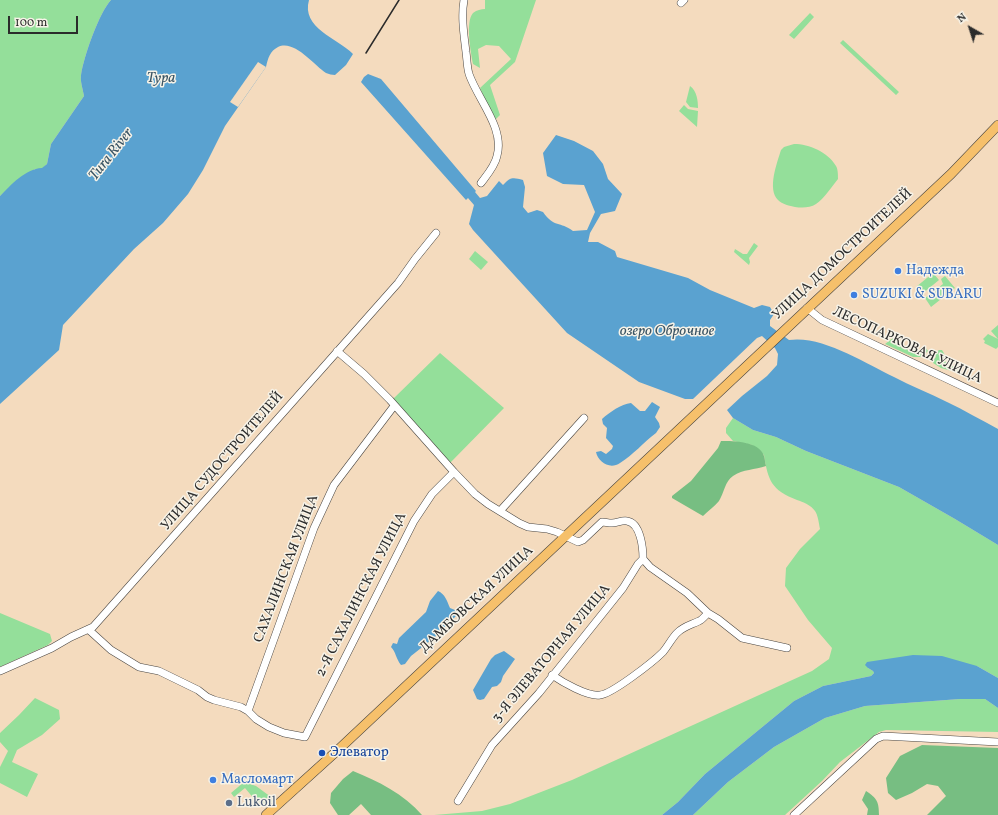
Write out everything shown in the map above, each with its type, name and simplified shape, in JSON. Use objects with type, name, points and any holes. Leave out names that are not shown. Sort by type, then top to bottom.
[{"type":"main road","name":"УЛИЦА ДОМОСТРОИТЕЛЕЙ","points":[[705,404],[951,174],[998,125]]},
{"type":"main road","name":"ДАМБОВСКАЯ УЛИЦА","points":[[266,815],[339,749],[705,404]]},
{"type":"street","points":[[464,0],[462,10],[468,72],[489,116],[495,124],[499,142],[497,157],[481,182]]},
{"type":"street","name":"УЛИЦА СУДОСТРОИТЕЛЕЙ","points":[[0,671],[52,648],[93,627],[398,283],[415,259],[436,234]]},
{"type":"street","name":"ЛЕСОПАРКОВАЯ УЛИЦА","points":[[807,308],[822,320],[998,403]]},
{"type":"street","points":[[337,351],[364,374],[475,494],[500,512],[524,525],[546,529],[578,542],[580,542],[602,522],[611,523],[628,521],[633,524],[640,537],[643,559],[650,567],[687,593],[708,613],[742,638],[787,648]]},
{"type":"street","name":"САХАЛИНСКАЯ УЛИЦА","points":[[248,711],[325,501],[345,468],[394,406]]},
{"type":"street","points":[[500,512],[584,418]]},
{"type":"street","name":"2-Я САХАЛИНСКАЯ УЛИЦА","points":[[248,711],[256,719],[269,727],[284,733],[305,737],[414,521],[432,494],[454,472]]},
{"type":"street","name":"3-Я ЭЛЕВАТОРНАЯ УЛИЦА","points":[[458,801],[492,745],[539,693],[552,675],[624,588],[638,564],[643,559]]},
{"type":"street","points":[[552,675],[562,683],[595,696],[602,695],[632,677],[664,651],[677,633],[686,626],[700,621],[708,613]]},
{"type":"street","points":[[89,630],[111,650],[139,667],[159,671],[193,687],[207,697],[241,707],[248,711]]},
{"type":"street","points":[[794,815],[876,739],[883,736],[998,742]]},
{"type":"green space","points":[[0,0],[111,0],[106,6],[97,24],[85,57],[81,77],[84,96],[51,144],[47,164],[42,169],[35,169],[0,196]]},
{"type":"green space","points":[[485,0],[536,0],[515,62],[490,85],[500,115],[496,119],[491,115],[480,88],[511,59],[499,46],[486,45],[478,49],[480,68],[473,64],[469,38],[469,23],[473,13],[485,9]]},
{"type":"green space","points":[[810,13],[814,17],[794,39],[789,35]]},
{"type":"green space","points":[[843,40],[899,92],[896,95],[840,43]]},
{"type":"green space","points":[[690,86],[696,93],[698,108],[690,107],[686,102]]},
{"type":"green space","points":[[684,105],[688,109],[698,111],[697,127],[679,111]]},
{"type":"green space","points":[[794,144],[806,145],[823,153],[833,161],[838,172],[838,179],[828,192],[816,204],[809,207],[795,207],[782,203],[778,200],[773,189],[774,176],[781,150],[784,147]]},
{"type":"green space","points":[[754,243],[758,246],[749,258],[749,265],[734,252],[735,249],[743,254],[747,254]]},
{"type":"green space","points":[[475,251],[488,262],[481,270],[469,259]]},
{"type":"green space","points":[[933,273],[939,280],[922,294],[916,287]]},
{"type":"green space","points":[[945,276],[955,288],[931,307],[925,298],[943,284],[941,279]]},
{"type":"green space","points":[[998,325],[998,339],[991,331]]},
{"type":"green space","points":[[988,334],[998,339],[998,347],[996,349],[984,343],[985,341],[983,339]]},
{"type":"green space","points":[[893,338],[902,348],[905,346],[909,352],[915,347],[919,352],[925,347],[928,351],[922,357],[913,357],[885,344]]},
{"type":"green space","points":[[939,350],[942,350],[945,355],[943,360],[960,371],[959,373],[941,368],[933,363],[933,360],[936,357],[934,354]]},
{"type":"green space","points":[[440,353],[504,408],[450,463],[393,399]]},
{"type":"green space","points":[[733,418],[753,430],[776,437],[806,451],[899,487],[998,545],[998,678],[977,666],[868,668],[874,673],[871,676],[823,686],[794,701],[705,774],[678,802],[662,815],[434,815],[482,811],[510,804],[572,780],[812,671],[829,659],[832,648],[808,620],[785,586],[786,568],[800,549],[820,529],[817,515],[809,505],[788,496],[776,488],[769,478],[764,455],[752,445],[733,441],[726,433],[726,428]]},
{"type":"green space","points":[[721,441],[746,443],[757,447],[764,456],[766,466],[741,472],[730,478],[719,501],[703,516],[672,498],[672,496],[691,481],[718,448]]},
{"type":"green space","points":[[0,613],[50,634],[52,641],[48,645],[0,667]]},
{"type":"green space","points":[[35,698],[59,710],[60,719],[42,735],[17,750],[12,762],[38,774],[27,797],[0,783],[0,767],[8,751],[0,742],[0,733]]},
{"type":"green space","points":[[960,699],[985,699],[998,708],[998,732],[886,730],[879,732],[840,762],[785,815],[693,815],[728,782],[774,747],[825,718],[865,706]]},
{"type":"green space","points":[[922,745],[998,748],[998,815],[927,815],[946,796],[938,786],[927,784],[896,800],[888,793],[886,778],[900,756]]},
{"type":"green space","points":[[353,771],[372,779],[399,794],[422,815],[371,815],[361,804],[349,815],[338,815],[330,803],[331,793],[343,779]]},
{"type":"green space","points":[[244,782],[256,786],[271,797],[272,802],[268,805],[255,800],[245,788],[234,797],[231,793]]},
{"type":"green space","points":[[866,791],[877,801],[879,815],[867,815],[868,809],[862,800]]},
{"type":"water","name":"Тура","points":[[111,0],[309,0],[308,10],[310,18],[315,25],[322,32],[353,54],[346,65],[334,75],[326,73],[304,54],[291,47],[284,45],[273,51],[266,67],[225,126],[203,170],[188,194],[163,223],[134,249],[63,325],[59,350],[0,404],[0,196],[24,174],[42,168],[47,164],[51,144],[84,96],[81,77],[85,57],[97,24],[106,6]]},
{"type":"water","name":"озеро Оброчное","points":[[368,74],[381,79],[476,191],[475,192],[480,198],[487,196],[499,181],[503,185],[512,178],[517,178],[523,180],[525,187],[523,207],[528,213],[537,210],[543,212],[550,220],[573,231],[587,230],[595,212],[584,185],[563,184],[547,176],[543,153],[556,135],[574,141],[593,151],[603,164],[608,179],[622,194],[615,211],[601,214],[590,233],[588,242],[598,242],[615,251],[617,257],[688,278],[710,290],[754,308],[762,305],[770,307],[774,314],[770,320],[770,326],[789,340],[815,342],[843,351],[953,405],[998,429],[998,545],[899,487],[806,451],[776,437],[753,430],[733,418],[727,410],[767,376],[777,365],[778,354],[775,348],[762,336],[757,338],[693,399],[685,399],[639,382],[567,333],[473,230],[469,224],[474,205],[468,198],[466,200],[361,82]]},
{"type":"water","points":[[652,402],[660,407],[655,417],[660,427],[656,433],[620,463],[612,466],[602,462],[597,456],[596,452],[601,451],[606,454],[612,449],[613,446],[606,438],[607,428],[603,424],[602,419],[623,405],[631,403],[640,411],[645,411]]},
{"type":"water","points":[[438,591],[444,596],[450,608],[455,610],[457,615],[435,637],[411,656],[405,664],[401,665],[391,647],[393,643],[397,644],[399,638],[426,612],[430,601]]},
{"type":"water","points":[[504,651],[515,659],[503,676],[501,682],[497,686],[492,687],[484,699],[477,699],[473,690],[491,659],[495,655]]},
{"type":"water","points":[[913,655],[942,656],[977,666],[998,678],[998,708],[985,699],[960,699],[865,706],[825,718],[774,747],[728,782],[693,815],[662,815],[678,802],[705,774],[794,701],[823,686],[871,676],[874,673],[865,665],[867,662]]},
{"type":"pier","points":[[258,62],[266,67],[238,107],[230,102]]},
{"type":"railway","points":[[366,53],[399,0]]},
{"type":"place","name":"Надежда","points":[[898,271]]},
{"type":"place","name":"SUZUKI & SUBARU","points":[[854,295]]},
{"type":"place","name":"Элеватор","points":[[322,753]]},
{"type":"place","name":"Масломарт","points":[[213,780]]},
{"type":"place","name":"Lukoil","points":[[229,803]]},
{"type":"water label","name":"Tura River","points":[[112,155]]}]
